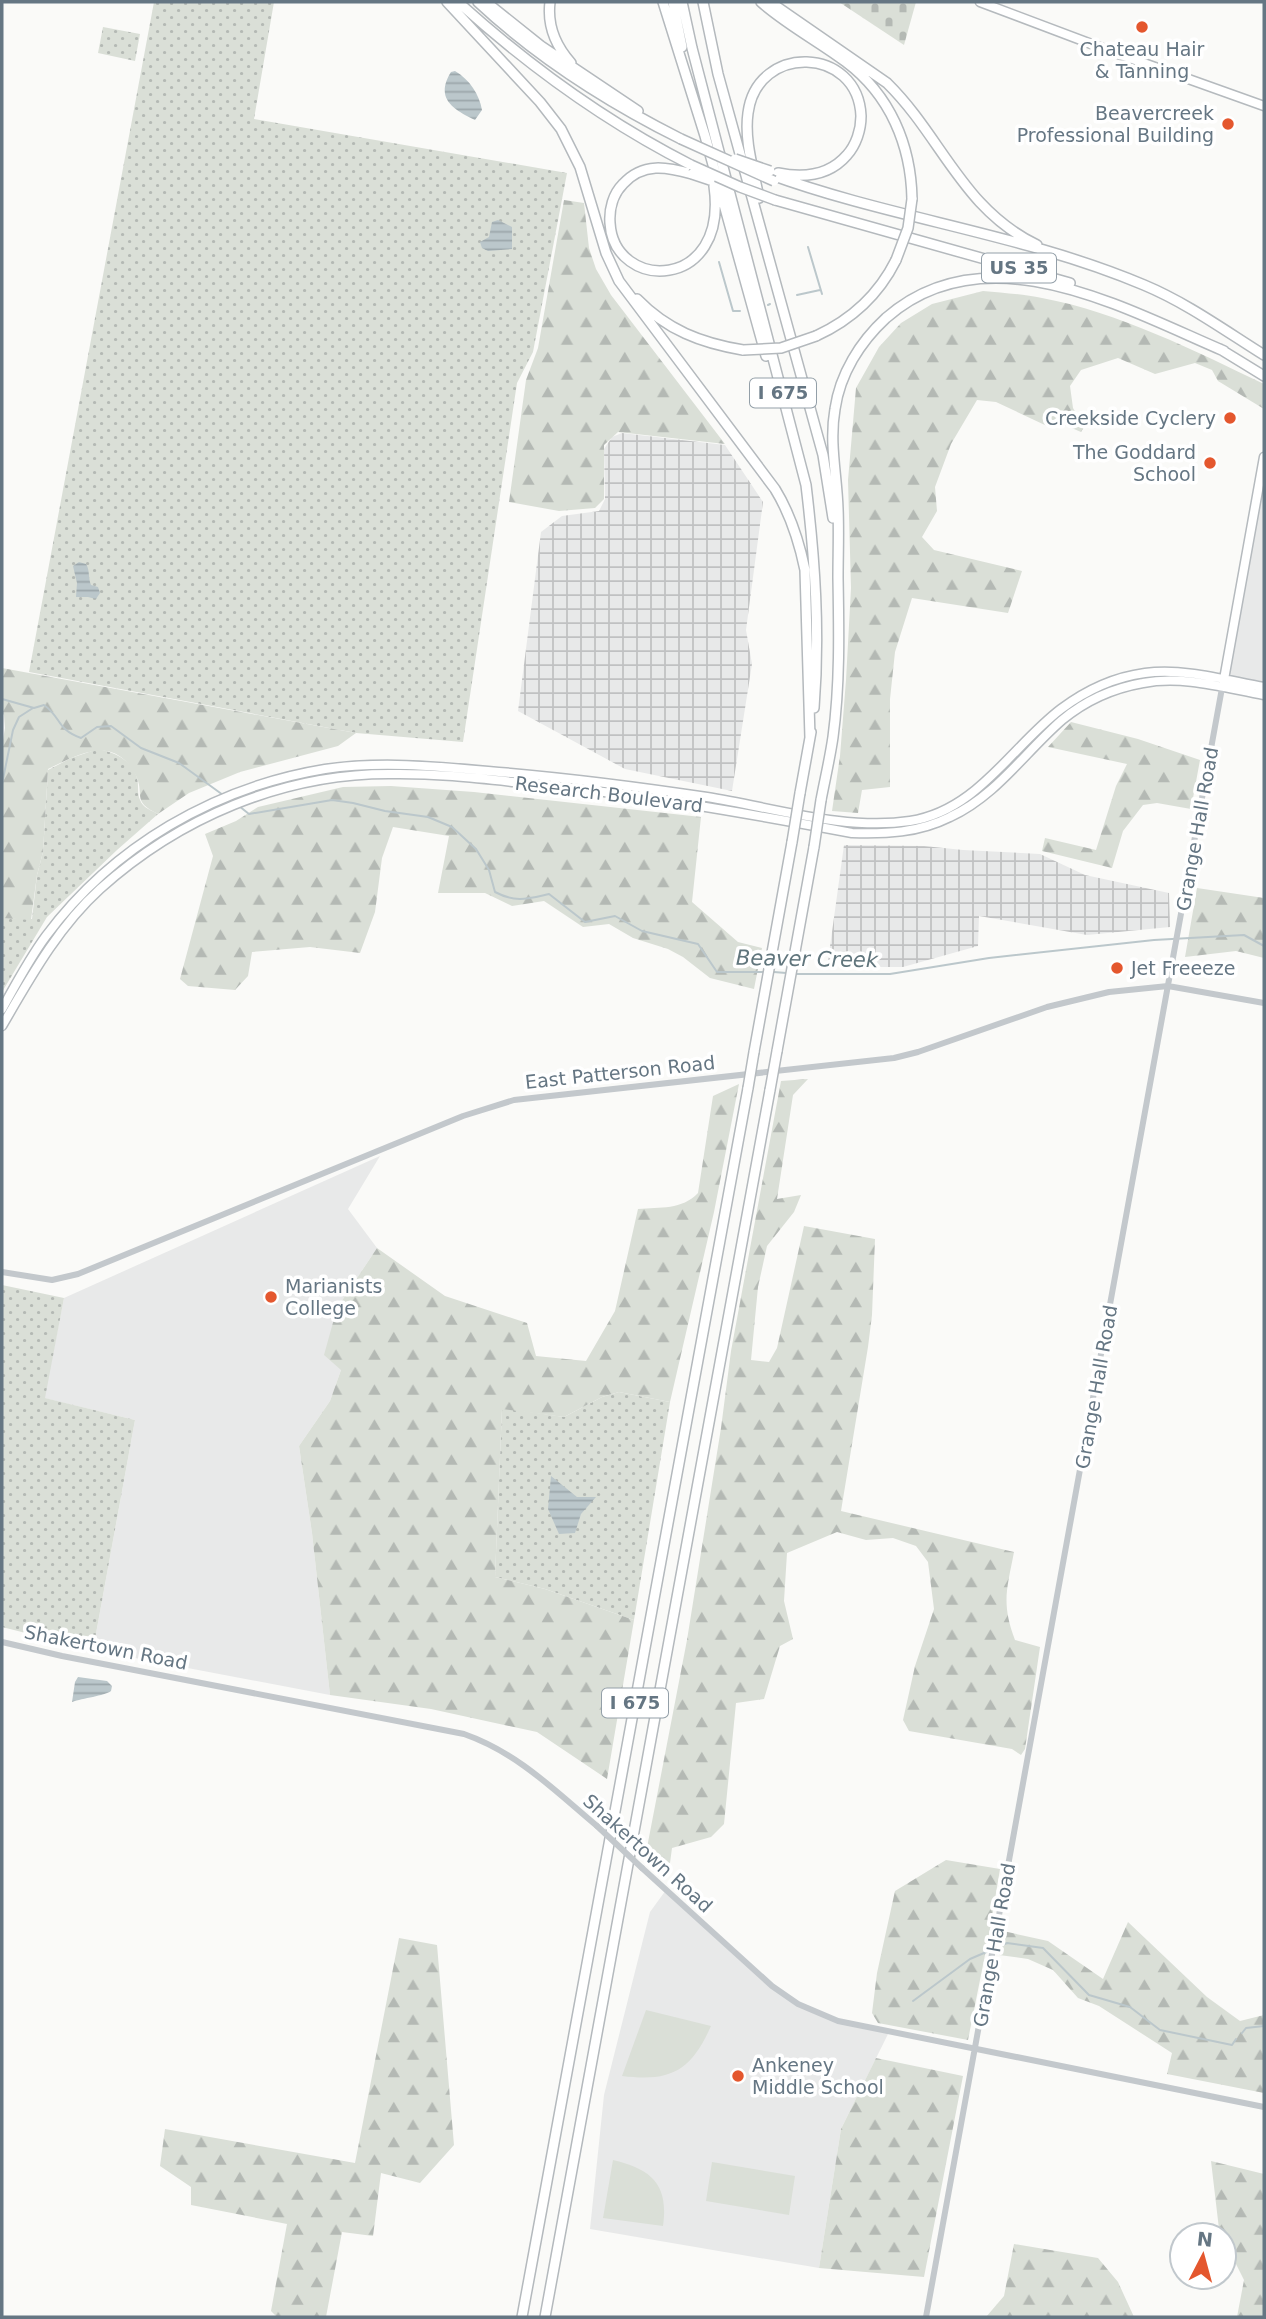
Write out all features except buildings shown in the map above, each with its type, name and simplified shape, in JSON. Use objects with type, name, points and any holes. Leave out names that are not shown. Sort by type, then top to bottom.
[{"type":"highway","points":[[447,2],[562,129],[580,167],[612,268],[623,287],[775,489],[794,526],[806,582],[810,738]]},
{"type":"highway","name":"US 35","points":[[458,2],[517,54],[568,92],[620,127],[692,169],[775,200],[1065,281],[1149,313],[1224,351],[1264,376]]},
{"type":"highway","name":"US 35","points":[[478,2],[577,81],[631,114],[771,175],[840,201],[1073,264],[1166,300],[1226,330],[1260,352]]},
{"type":"highway","points":[[486,2],[584,77],[682,136],[724,155],[771,175],[826,193],[1095,266],[1180,301],[1226,330]]},
{"type":"highway","points":[[550,2],[549,17],[553,35],[562,51],[584,77]]},
{"type":"highway","points":[[663,2],[705,136],[770,370],[793,430]]},
{"type":"highway","points":[[673,2],[693,100]]},
{"type":"highway","name":"I 675","points":[[522,2317],[748,1088],[815,706],[818,608],[806,485],[682,2]]},
{"type":"highway","name":"I 675","points":[[545,2317],[814,847],[833,737],[838,686],[838,569],[823,455],[718,74],[703,2]]},
{"type":"highway","points":[[604,244],[624,284],[658,318],[697,339],[743,350],[781,348],[816,336],[840,324],[862,306],[883,282],[896,260],[908,228],[912,199],[906,148],[896,122],[881,97],[850,66],[761,2]]},
{"type":"highway","points":[[770,2],[887,83],[903,100],[986,211],[1004,226],[1050,253]]},
{"type":"highway","points":[[771,175],[824,172],[838,164],[850,152],[860,129],[859,105],[853,89],[835,71],[813,62],[786,64],[761,81],[749,104],[748,141],[773,271]]},
{"type":"highway","points":[[692,169],[649,168],[634,174],[618,191],[610,211],[612,235],[622,253],[636,264],[658,271],[674,270],[695,259],[706,246],[712,233],[716,205],[705,136]]},
{"type":"highway","points":[[838,569],[838,507],[832,437],[836,401],[849,368],[864,342],[890,315],[908,302],[941,286],[961,281],[995,278],[1034,281],[1065,288],[1129,310],[1224,351]]},
{"type":"main road","points":[[980,2],[1264,106]]},
{"type":"main road","name":"Grange Hall Road","points":[[1223,684],[1264,457]]},
{"type":"main road","name":"Research Boulevard","points":[[2,1009],[48,934],[81,895],[129,853],[169,825],[204,807],[243,790],[282,779],[326,769],[408,765],[591,781],[726,800],[852,823],[883,824],[915,821],[956,805],[980,787],[1059,710],[1081,695],[1122,678],[1173,671],[1264,695]]},
{"type":"main road","name":"Research Boulevard","points":[[2,1027],[35,969],[71,920],[99,890],[156,845],[188,825],[252,797],[292,786],[339,777],[389,774],[469,778],[629,794],[852,833],[884,834],[912,831],[935,823],[951,817],[977,801],[1063,719],[1098,697],[1134,685],[1166,681],[1264,687]]},
{"type":"street","name":"Grange Hall Road","points":[[926,2317],[1223,684]]},
{"type":"street","name":"East Patterson Road","points":[[2,1272],[52,1280],[78,1274],[463,1116],[514,1100],[894,1058],[1065,1002],[1109,992],[1168,986],[1264,1003]]},
{"type":"street","name":"Shakertown Road","points":[[2,1642],[464,1734],[489,1743],[517,1759],[597,1826],[772,1986],[798,2004],[838,2021],[1264,2107]]},
{"type":"shaded area","points":[[455,71],[469,83],[479,98],[482,110],[475,120],[459,112],[445,96],[446,81],[451,72]]},
{"type":"shaded area","points":[[498,220],[512,227],[512,249],[488,251],[482,248],[480,242],[489,237],[492,222]]},
{"type":"shaded area","points":[[622,433],[725,445],[763,502],[746,630],[752,664],[732,791],[625,769],[518,711],[541,532],[562,516],[599,511],[605,499],[604,449],[612,437]]},
{"type":"shaded area","points":[[1264,457],[1264,687],[1224,680]]},
{"type":"shaded area","points":[[79,562],[86,564],[91,585],[98,587],[100,593],[96,599],[76,597],[77,583],[73,566]]},
{"type":"shaded area","points":[[844,845],[924,846],[1040,854],[1085,875],[1169,893],[1170,927],[1087,935],[979,916],[978,946],[903,967],[828,961]]},
{"type":"shaded area","points":[[380,1156],[348,1209],[377,1248],[337,1308],[341,1370],[330,1401],[299,1446],[312,1533],[330,1695],[93,1650],[135,1420],[44,1398],[64,1298]]},
{"type":"shaded area","points":[[551,1476],[577,1497],[596,1497],[581,1514],[575,1533],[559,1534],[548,1509]]},
{"type":"shaded area","points":[[78,1677],[107,1681],[112,1686],[111,1691],[72,1702]]},
{"type":"shaded area","name":"Ankeney Middle School","points":[[666,1890],[772,1986],[816,2013],[889,2032],[841,2129],[819,2268],[590,2229],[604,2095],[650,1912]]},
{"type":"green space","points":[[154,2],[274,2],[254,119],[567,173],[533,352],[517,383],[463,742],[356,733],[29,672]]},
{"type":"green space","points":[[839,2],[916,2],[904,45]]},
{"type":"green space","points":[[103,27],[140,34],[135,61],[98,53]]},
{"type":"green space","points":[[564,200],[584,203],[589,248],[596,269],[611,295],[725,444],[618,432],[604,445],[604,499],[595,508],[559,511],[509,502],[526,380],[538,348]]},
{"type":"green space","points":[[983,291],[1027,295],[1071,304],[1156,334],[1264,384],[1264,409],[1218,381],[1212,370],[1195,363],[1155,374],[1118,358],[1081,370],[1070,386],[1073,408],[1084,427],[1081,432],[1053,420],[1047,426],[996,402],[977,400],[951,444],[935,487],[937,511],[922,537],[934,550],[1022,571],[1008,613],[912,598],[895,652],[890,699],[890,787],[862,790],[858,813],[832,811],[840,756],[846,680],[851,588],[848,480],[856,388],[879,347],[901,323],[932,304]]},
{"type":"green space","points":[[2,668],[356,733],[338,746],[240,772],[189,793],[158,814],[141,801],[135,774],[116,754],[106,751],[83,753],[48,769],[43,852],[31,920],[2,918],[2,746],[5,728],[2,713]]},
{"type":"green space","points":[[1071,722],[1138,739],[1200,760],[1191,809],[1157,803],[1143,805],[1123,831],[1112,868],[1042,851],[1045,838],[1096,850],[1116,786],[1127,764],[1048,747]]},
{"type":"green space","points":[[98,749],[116,755],[131,766],[137,778],[141,803],[158,814],[47,917],[2,992],[2,918],[32,919],[37,875],[43,852],[48,770],[71,758]]},
{"type":"green space","points":[[391,786],[474,792],[701,817],[692,902],[738,942],[762,948],[754,989],[710,978],[683,957],[668,949],[633,938],[609,924],[583,927],[544,901],[512,906],[485,893],[438,893],[449,836],[393,827],[382,858],[375,912],[360,953],[310,947],[252,952],[248,976],[235,990],[188,986],[180,979],[213,856],[205,834],[236,821],[258,807],[343,787]]},
{"type":"green space","points":[[1197,888],[1264,898],[1264,958],[1236,951],[1185,957]]},
{"type":"green space","points":[[808,1079],[793,1095],[777,1199],[801,1195],[794,1212],[767,1246],[758,1287],[751,1360],[769,1362],[777,1348],[804,1226],[875,1239],[868,1347],[841,1511],[1014,1552],[1007,1596],[1011,1627],[1015,1640],[1040,1647],[1025,1749],[1021,1755],[1012,1749],[909,1731],[903,1720],[915,1666],[934,1609],[928,1562],[916,1546],[893,1538],[866,1540],[837,1532],[787,1553],[784,1601],[793,1639],[780,1646],[764,1699],[736,1703],[724,1824],[711,1837],[672,1848],[670,1863],[645,1858],[687,1640],[731,1351],[781,1081]]},
{"type":"green space","points":[[739,1084],[714,1212],[670,1402],[619,1392],[602,1397],[564,1417],[502,1409],[495,1577],[545,1589],[634,1620],[607,1779],[537,1732],[431,1709],[330,1695],[312,1533],[299,1446],[330,1401],[341,1370],[324,1355],[337,1308],[377,1248],[445,1296],[527,1323],[536,1356],[586,1361],[615,1311],[638,1209],[678,1205],[698,1193],[713,1096]]},
{"type":"green space","points":[[2,1285],[64,1298],[45,1398],[135,1420],[93,1650],[2,1627]]},
{"type":"green space","points":[[619,1392],[670,1402],[634,1620],[545,1589],[495,1577],[502,1408],[564,1417],[602,1397]]},
{"type":"green space","points":[[946,1860],[1000,1869],[968,2040],[878,2023],[872,2013],[877,1973],[895,1891]]},
{"type":"green space","points":[[1128,1922],[1207,1997],[1240,2021],[1264,2015],[1264,2093],[1167,2074],[1172,2053],[1099,2006],[1078,1998],[1053,1970],[1028,1959],[999,1955],[1003,1931],[1048,1941],[1103,1979]]},
{"type":"green space","points":[[399,1938],[437,1945],[454,2145],[420,2183],[381,2173],[373,2236],[342,2232],[326,2317],[277,2317],[271,2311],[287,2224],[191,2205],[191,2187],[160,2166],[165,2129],[355,2163]]},
{"type":"green space","points":[[646,2010],[711,2026],[696,2054],[677,2070],[654,2077],[622,2076]]},
{"type":"green space","points":[[876,2058],[963,2076],[924,2277],[819,2268],[841,2129]]},
{"type":"green space","points":[[613,2160],[638,2168],[654,2181],[663,2199],[663,2226],[603,2218]]},
{"type":"green space","points":[[1211,2161],[1264,2174],[1264,2317],[1237,2317],[1244,2280],[1238,2268],[1238,2221],[1218,2221]]},
{"type":"green space","points":[[712,2162],[795,2176],[789,2215],[706,2201]]},
{"type":"green space","points":[[1014,2244],[1098,2258],[1118,2282],[1134,2317],[986,2317],[1004,2296]]},
{"type":"waterway","points":[[808,247],[822,294]]},
{"type":"waterway","points":[[719,262],[733,311],[740,311]]},
{"type":"waterway","points":[[797,295],[820,290]]},
{"type":"waterway","name":"Beaver Creek","points":[[2,699],[34,708],[44,705],[67,731],[81,738],[97,727],[111,726],[141,748],[179,763],[223,795]]},
{"type":"waterway","points":[[2,784],[13,730],[19,717],[33,708]]},
{"type":"waterway","name":"Beaver Creek","points":[[239,806],[249,814],[332,800],[428,817],[452,827],[476,849],[489,870],[495,892],[509,898],[522,899],[549,894],[585,922],[615,916],[642,931],[698,944],[717,972],[765,972]]},
{"type":"waterway","name":"Beaver Creek","points":[[795,974],[890,974],[989,958],[1154,940],[1244,935],[1264,946]]},
{"type":"waterway","name":"Beaver Creek","points":[[774,972],[786,973]]},
{"type":"waterway","points":[[996,1948],[1007,1943],[1043,1948],[1089,1995],[1130,2007],[1160,2030],[1232,2045],[1236,2039]]},
{"type":"waterway","points":[[913,2001],[970,1959],[991,1950]]},
{"type":"waterway","points":[[1242,2033],[1246,2028],[1264,2026]]},
{"type":"place","name":"Chateau Hair & Tanning","points":[[1142,27]]},
{"type":"place","name":"Beavercreek Professional Building","points":[[1228,124]]},
{"type":"place","name":"Creekside Cyclery","points":[[1230,418]]},
{"type":"place","name":"The Goddard School","points":[[1210,463]]},
{"type":"place","name":"Jet Freeeze","points":[[1117,968]]},
{"type":"place","name":"Marianists College","points":[[271,1297]]},
{"type":"place","name":"Ankeney Middle School","points":[[738,2076]]}]
